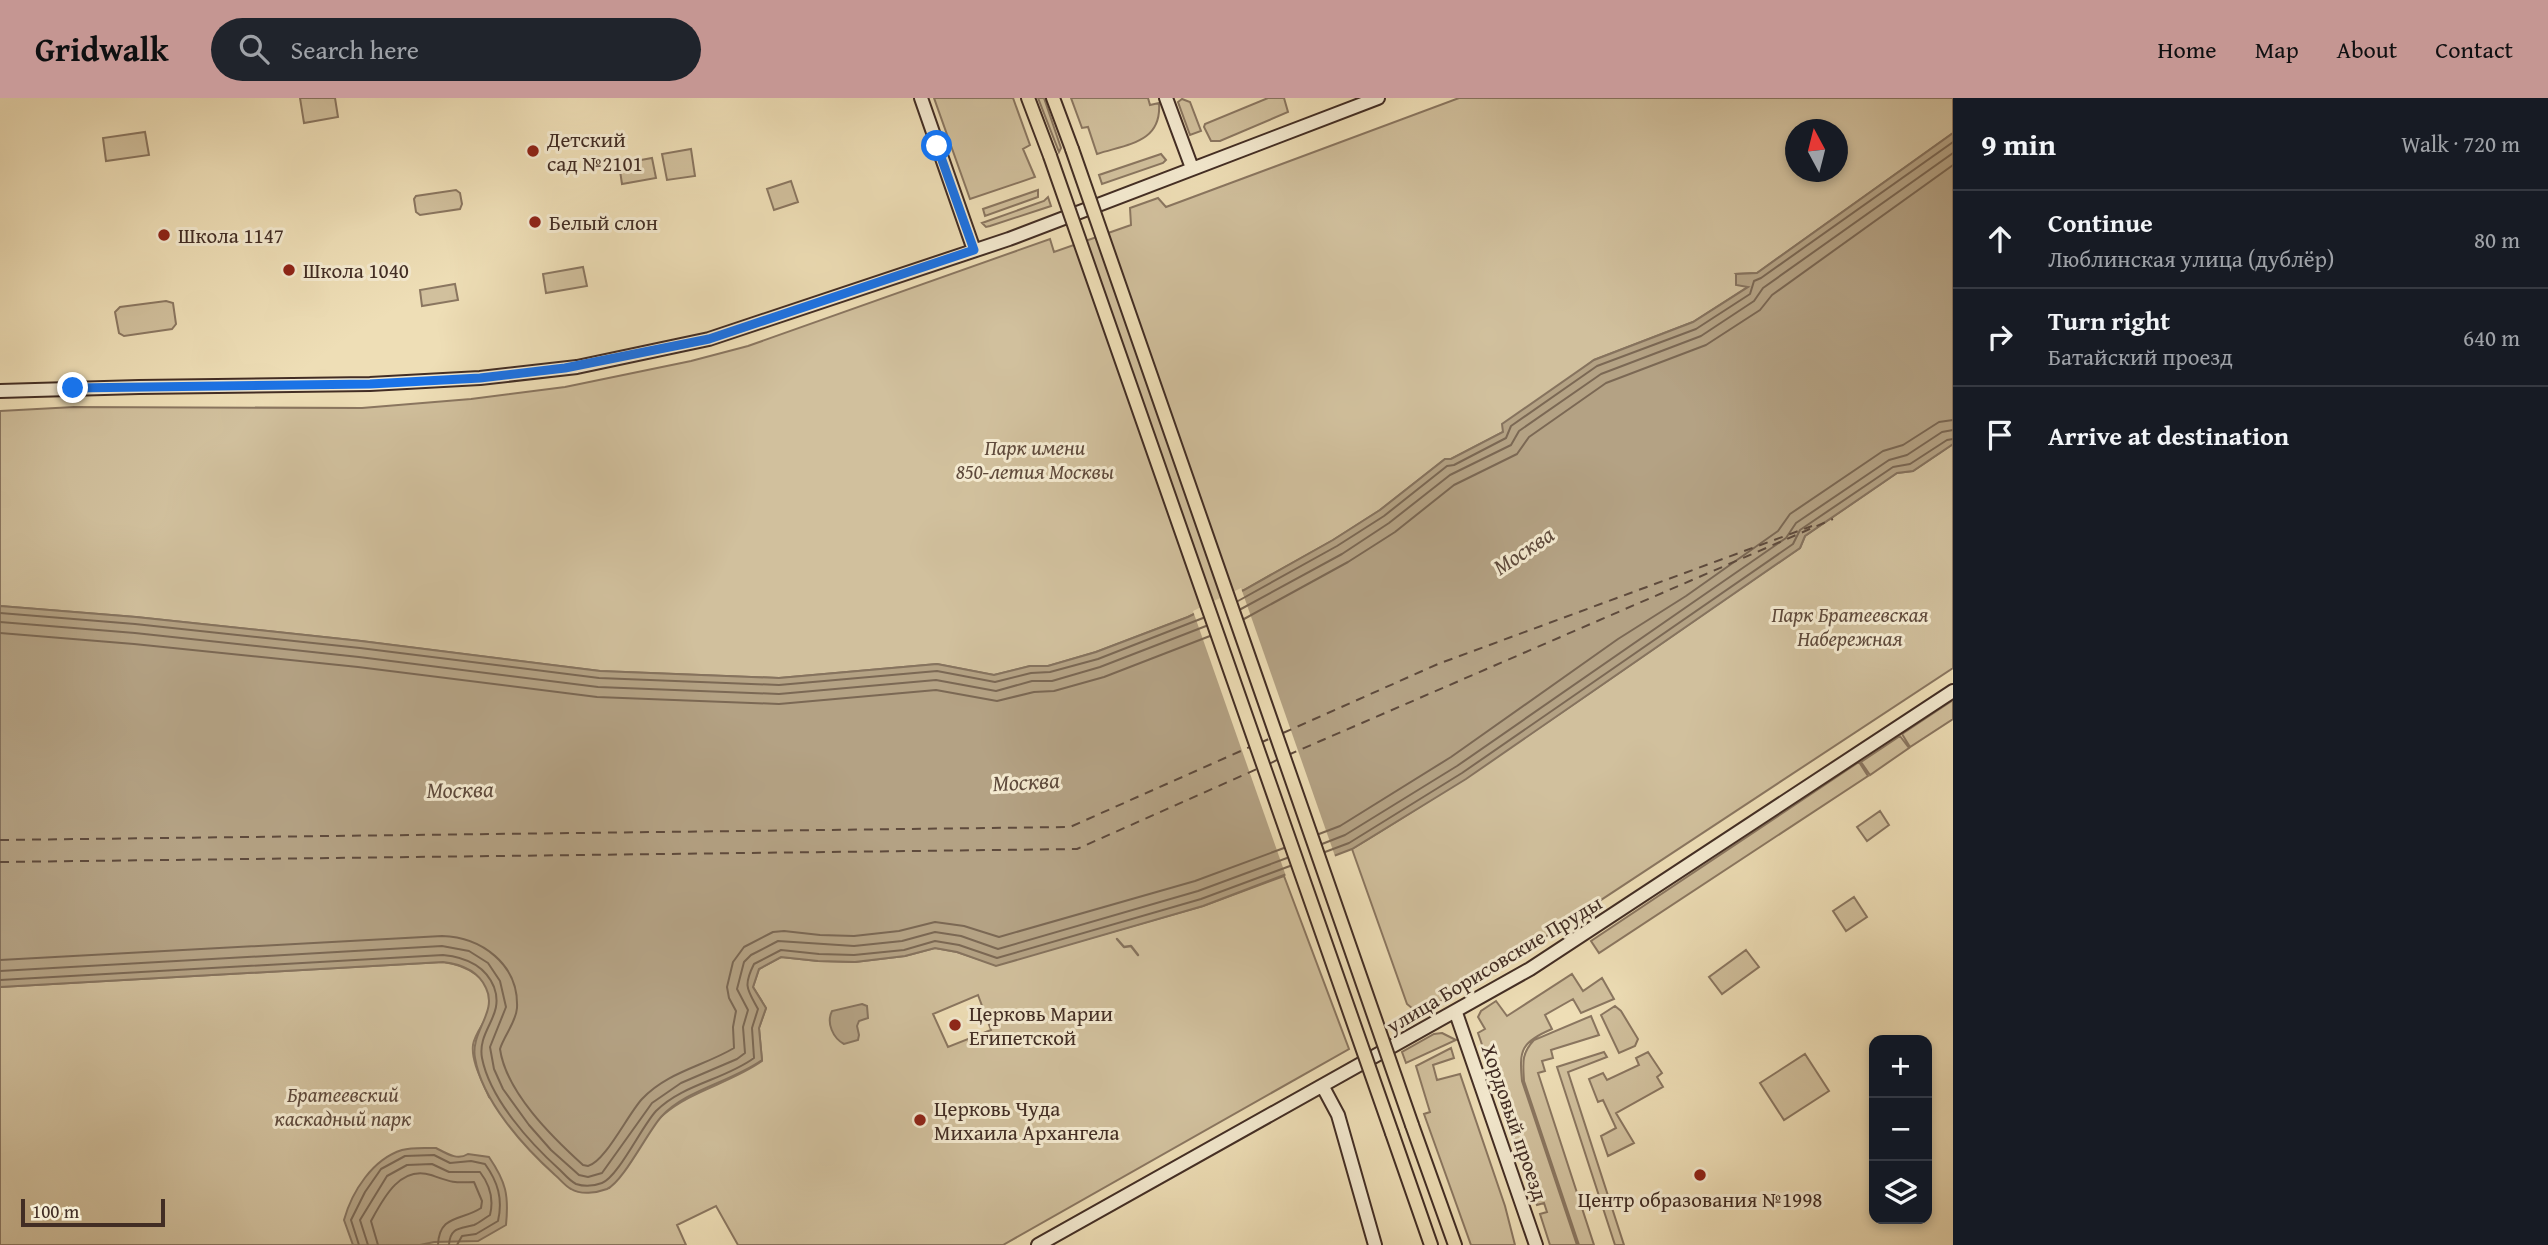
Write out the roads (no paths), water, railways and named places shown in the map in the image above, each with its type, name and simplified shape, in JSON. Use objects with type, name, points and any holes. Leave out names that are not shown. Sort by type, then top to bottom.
[{"type":"main road","points":[[920,98],[974,250]]},
{"type":"main road","points":[[1028,98],[1432,1245]]},
{"type":"main road","points":[[1053,98],[1455,1245]]},
{"type":"main road","points":[[1166,98],[1192,168]]},
{"type":"main road","points":[[0,391],[370,384],[480,378],[565,368],[709,339],[1111,201],[1378,98]]},
{"type":"main road","name":"улица Борисовские Пруды","points":[[1038,1245],[1456,1013],[1584,934],[1953,691]]},
{"type":"main road","name":"Хордовый проезд","points":[[1456,1013],[1536,1245]]},
{"type":"main road","points":[[1323,1087],[1338,1115],[1375,1245]]},
{"type":"water","name":"Москва","points":[[1953,133],[1953,444],[1913,471],[1897,473],[1805,536],[1800,548],[1466,779],[1352,849],[1203,906],[996,966],[957,952],[935,948],[905,956],[855,962],[781,957],[759,969],[753,987],[766,1008],[759,1028],[762,1060],[671,1108],[655,1124],[620,1177],[607,1189],[584,1193],[569,1188],[530,1151],[495,1107],[479,1074],[475,1058],[476,1039],[489,1005],[489,997],[483,982],[474,972],[456,964],[443,962],[0,987],[0,606],[136,617],[361,641],[600,671],[779,678],[937,664],[994,675],[1030,666],[1048,666],[1096,652],[1188,617],[1244,590],[1333,540],[1380,510],[1445,459],[1451,459],[1503,432],[1502,424],[1594,360],[1693,322],[1748,287],[1736,285],[1736,274],[1757,273]]},
{"type":"water","points":[[862,1004],[867,1006],[868,1018],[859,1021],[858,1040],[844,1044],[832,1030],[832,1011]]},
{"type":"water","points":[[436,1148],[456,1156],[468,1154],[489,1157],[505,1189],[506,1225],[478,1241],[420,1245],[353,1245],[344,1220],[358,1187],[373,1168],[402,1150]]},
{"type":"waterway","points":[[1117,939],[1124,947],[1131,946],[1138,955]]},
{"type":"place","name":"Детский сад №2101","points":[[533,151]]},
{"type":"place","name":"Белый слон","points":[[535,222]]},
{"type":"place","name":"Школа 1147","points":[[164,235]]},
{"type":"place","name":"Школа 1040","points":[[289,270]]},
{"type":"place","name":"Церковь Марии Египетской","points":[[955,1025]]},
{"type":"place","name":"Церковь Чуда Михаила Архангела","points":[[920,1120]]},
{"type":"place","name":"Центр образования №1998","points":[[1700,1175]]},
{"type":"park label","name":"Парк имени 850-летия Москвы","points":[[1035,459]]},
{"type":"park label","name":"Парк Братеевская Набережная","points":[[1850,626]]},
{"type":"park label","name":"Братеевский каскадный парк","points":[[343,1106]]}]
